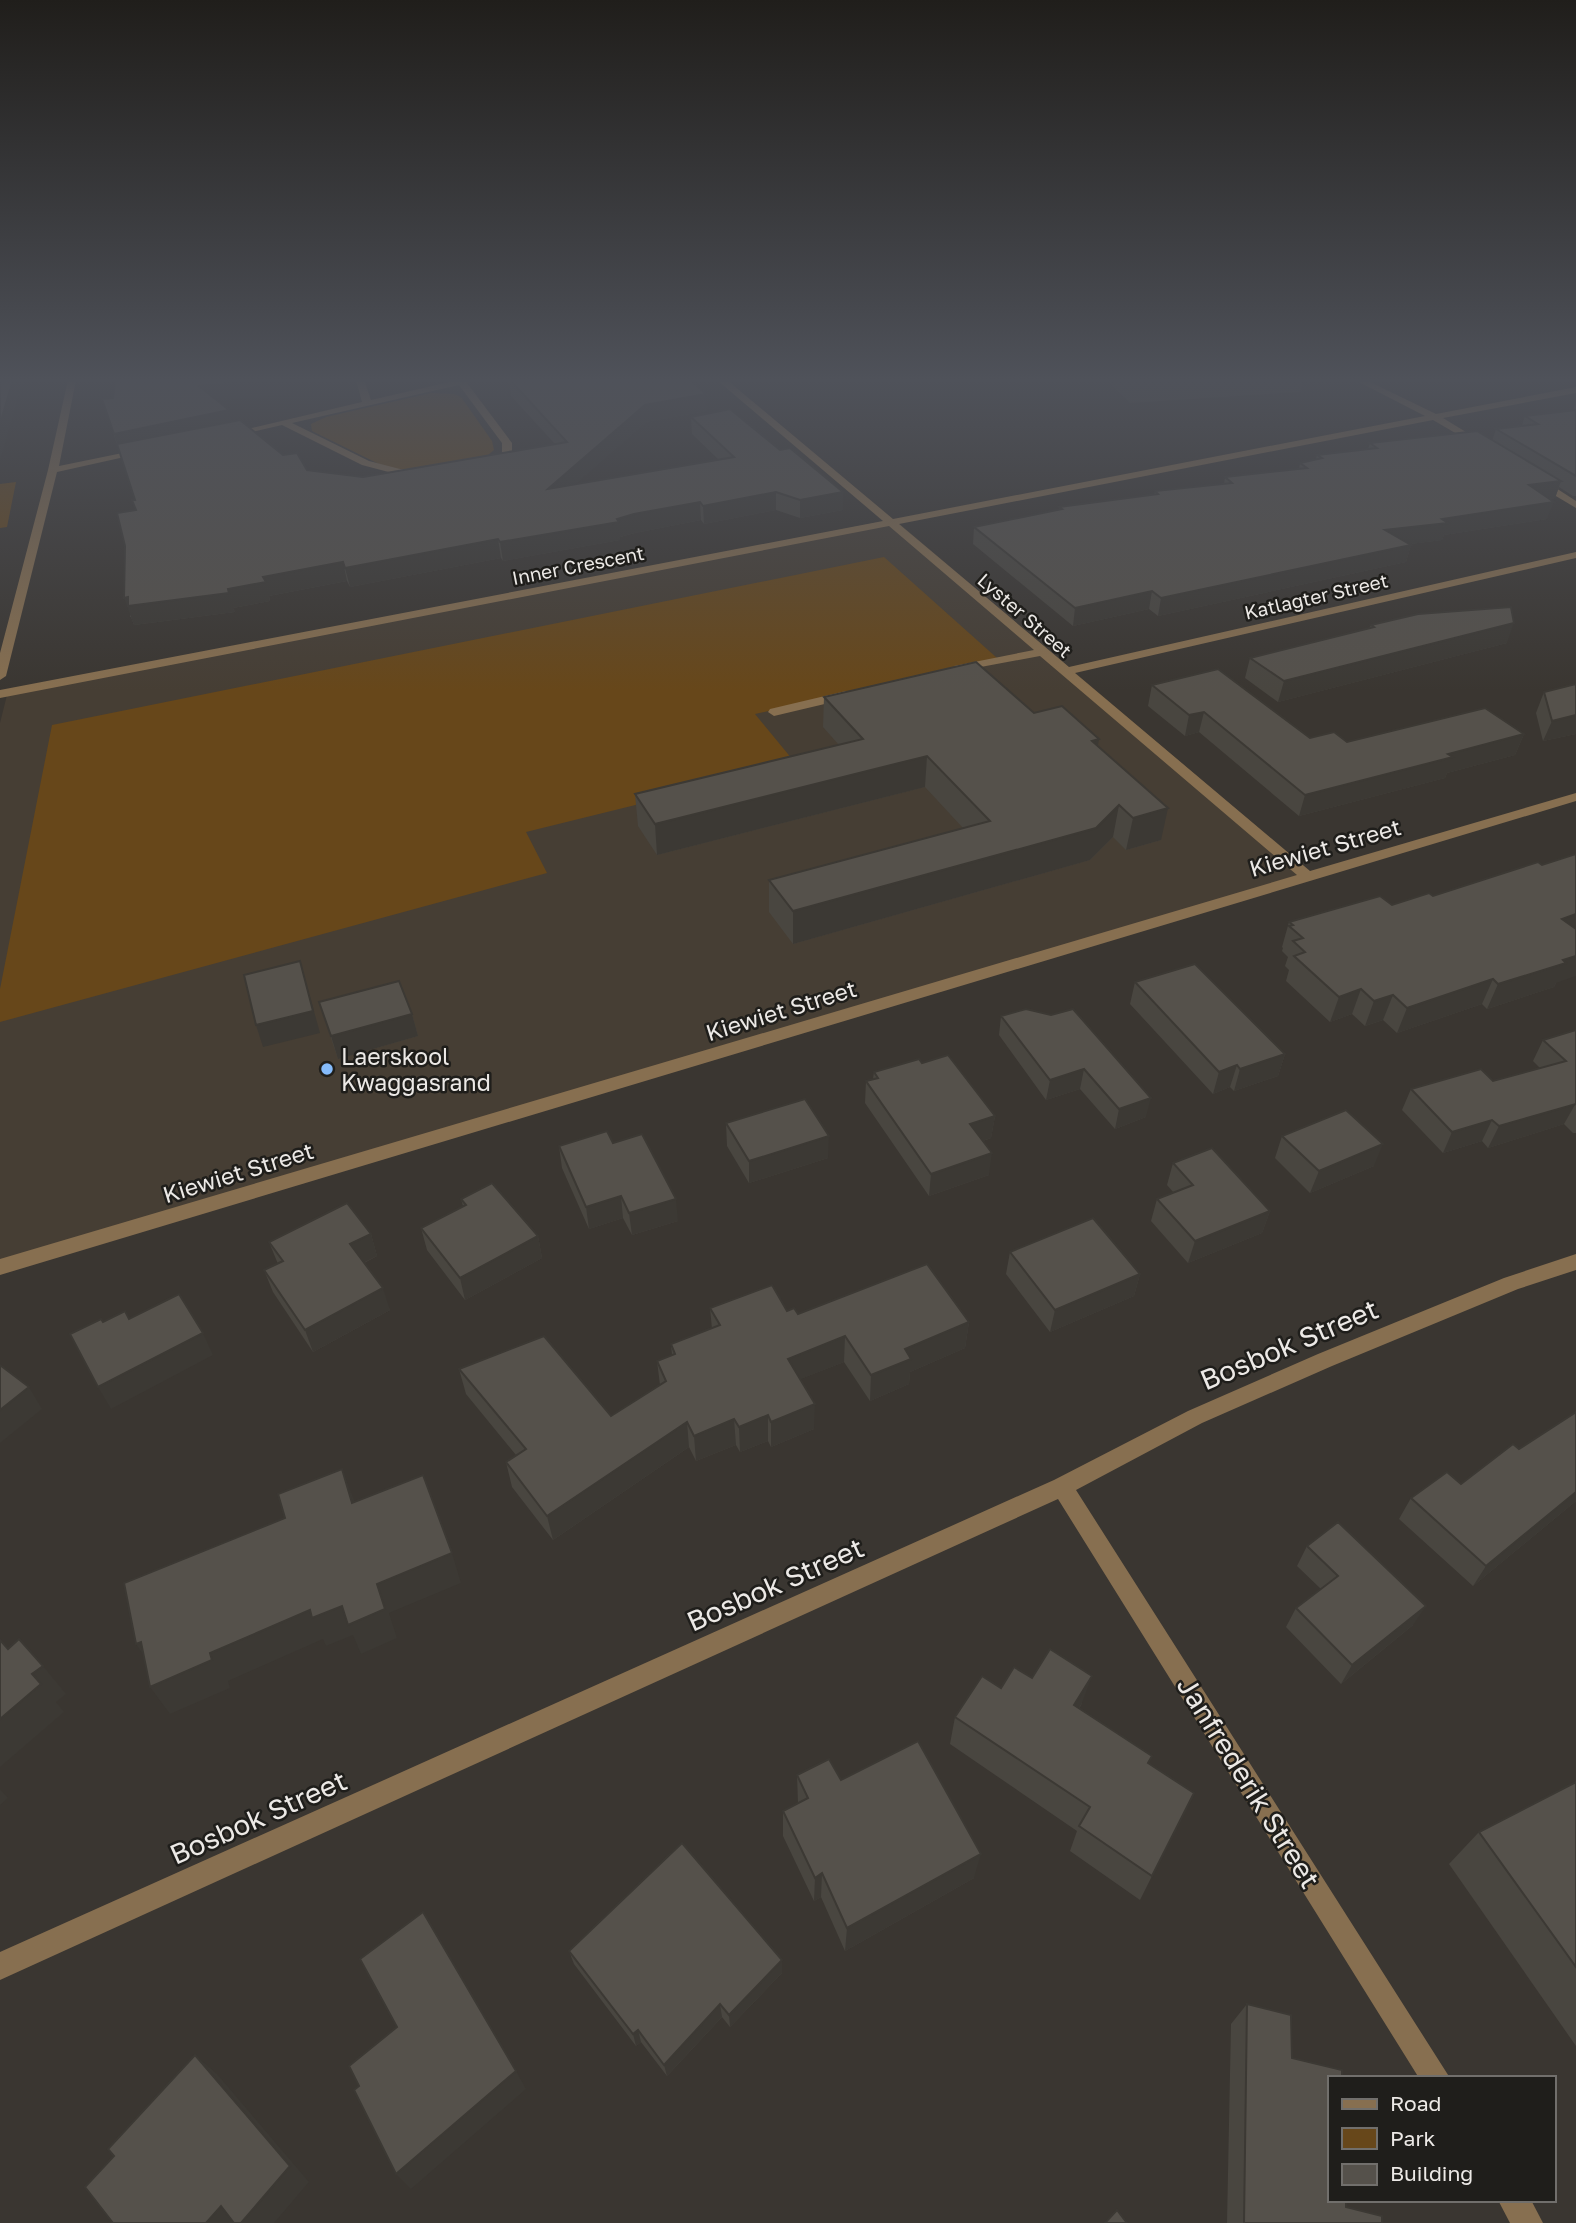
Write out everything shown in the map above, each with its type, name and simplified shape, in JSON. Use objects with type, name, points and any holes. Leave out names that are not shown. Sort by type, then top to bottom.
[{"type":"street","points":[[0,676],[49,484]]},
{"type":"street","name":"Lyster Street","points":[[846,484],[1040,652],[1307,876]]},
{"type":"street","name":"Inner Crescent","points":[[0,694],[1089,484]]},
{"type":"street","points":[[1543,484],[1576,505]]},
{"type":"street","name":"Katlagter Street","points":[[1064,672],[1576,555]]},
{"type":"street","points":[[941,673],[1040,652]]},
{"type":"street","points":[[774,712],[861,692]]},
{"type":"street","name":"Kiewiet Street","points":[[0,1267],[1576,797]]},
{"type":"street","name":"Bosbok Street","points":[[0,1966],[1062,1487],[1195,1417],[1511,1283],[1576,1262]]},
{"type":"street","name":"Janfrederik Street","points":[[1062,1487],[1435,2076]]},
{"type":"street","points":[[1514,2202],[1528,2223]]},
{"type":"shaded area","name":"Laerskool Kwaggasrand","points":[[894,519],[1310,872],[0,1265],[0,723],[8,691]]},
{"type":"green space","points":[[0,484],[16,484],[7,527],[0,528]]},
{"type":"green space","points":[[884,557],[997,658],[755,714],[797,765],[526,832],[547,873],[0,1022],[0,989],[52,725]]},
{"type":"building","points":[[130,484],[554,484],[548,489],[579,484],[833,484],[843,492],[800,500],[776,492],[703,506],[700,502],[634,514],[617,519],[619,522],[500,542],[498,539],[345,568],[343,562],[263,577],[266,582],[228,589],[229,593],[128,606],[128,597],[124,598],[125,546],[117,513],[136,510],[132,500],[135,500]]},
{"type":"building","points":[[1225,484],[1539,484],[1529,485],[1554,502],[1442,519],[1448,523],[1385,530],[1411,545],[1161,598],[1152,591],[1075,608],[974,527],[1062,509],[1059,507],[1158,494],[1155,491]]},
{"type":"building","points":[[1511,607],[1514,623],[1284,681],[1250,658],[1418,614]]},
{"type":"building","points":[[976,662],[1034,713],[1062,706],[1099,739],[1092,741],[1168,808],[1133,818],[1119,805],[1096,828],[793,911],[769,880],[990,821],[927,756],[655,824],[635,794],[863,739],[824,697]]},
{"type":"building","points":[[1218,669],[1310,738],[1334,732],[1347,742],[1485,708],[1524,734],[1448,754],[1453,757],[1305,795],[1204,712],[1189,715],[1152,685]]},
{"type":"building","points":[[1576,684],[1576,715],[1552,721],[1544,692]]},
{"type":"building","points":[[1576,854],[1576,914],[1562,919],[1576,929],[1576,956],[1563,960],[1566,963],[1498,984],[1493,979],[1407,1008],[1393,995],[1374,1001],[1361,989],[1339,997],[1294,956],[1305,952],[1293,941],[1303,938],[1289,926],[1293,925],[1289,922],[1380,896],[1392,905],[1429,893],[1433,896],[1538,862],[1542,865]]},
{"type":"building","points":[[300,961],[313,1011],[256,1025],[244,975]]},
{"type":"building","points":[[1195,964],[1285,1054],[1240,1069],[1237,1065],[1219,1072],[1135,982]]},
{"type":"building","points":[[399,981],[412,1014],[331,1036],[319,1002]]},
{"type":"building","points":[[1026,1009],[1051,1015],[1073,1009],[1151,1098],[1119,1109],[1084,1069],[1050,1080],[1001,1016]]},
{"type":"building","points":[[1576,1030],[1576,1104],[1499,1126],[1492,1120],[1452,1132],[1411,1089],[1481,1069],[1493,1081],[1566,1061],[1543,1040]]},
{"type":"building","points":[[948,1055],[995,1116],[970,1124],[992,1153],[931,1174],[866,1081],[878,1078],[874,1072],[919,1059],[922,1063]]},
{"type":"building","points":[[805,1099],[829,1136],[749,1161],[726,1123]]},
{"type":"building","points":[[1346,1110],[1383,1144],[1319,1171],[1282,1136]]},
{"type":"building","points":[[607,1131],[613,1143],[642,1134],[676,1199],[629,1213],[621,1196],[586,1207],[559,1146]]},
{"type":"building","points":[[1212,1148],[1270,1211],[1195,1241],[1157,1199],[1193,1185],[1173,1163]]},
{"type":"building","points":[[492,1183],[538,1236],[460,1278],[421,1228],[466,1205],[461,1199]]},
{"type":"building","points":[[347,1203],[371,1234],[350,1244],[383,1288],[305,1330],[264,1270],[283,1261],[269,1242]]},
{"type":"building","points":[[1093,1218],[1140,1274],[1055,1310],[1010,1252]]},
{"type":"building","points":[[927,1264],[969,1322],[905,1349],[911,1359],[871,1375],[845,1336],[788,1359],[815,1404],[771,1422],[768,1415],[739,1427],[734,1419],[694,1436],[687,1422],[547,1516],[506,1462],[526,1449],[459,1369],[544,1336],[611,1416],[666,1381],[657,1361],[675,1354],[671,1344],[720,1325],[710,1308],[772,1285],[787,1311],[794,1308],[798,1314]]},
{"type":"building","points":[[179,1294],[203,1333],[98,1387],[70,1334],[125,1311],[129,1319]]},
{"type":"building","points":[[0,1365],[29,1387],[0,1410]]},
{"type":"building","points":[[1576,1412],[1576,1492],[1486,1566],[1411,1498],[1447,1472],[1461,1484],[1513,1444],[1519,1449]]},
{"type":"building","points":[[342,1469],[352,1503],[423,1475],[452,1553],[377,1584],[385,1609],[348,1625],[342,1606],[312,1618],[310,1610],[210,1653],[212,1660],[150,1687],[141,1642],[136,1644],[124,1583],[285,1518],[278,1494]]},
{"type":"building","points":[[1338,1522],[1426,1606],[1352,1665],[1296,1608],[1338,1576],[1307,1546]]},
{"type":"building","points":[[19,1639],[43,1666],[32,1674],[41,1684],[0,1719],[0,1640],[8,1649]]},
{"type":"building","points":[[1050,1649],[1092,1676],[1074,1705],[1152,1756],[1148,1763],[1194,1793],[1152,1876],[1079,1826],[1090,1807],[955,1717],[982,1676],[1001,1688],[1014,1667],[1032,1678]]},
{"type":"building","points":[[918,1741],[981,1854],[847,1928],[822,1873],[815,1878],[783,1811],[808,1798],[797,1775],[829,1759],[841,1780]]},
{"type":"building","points":[[1576,1782],[1576,1967],[1479,1832]]},
{"type":"building","points":[[682,1843],[782,1960],[729,2015],[720,2004],[664,2065],[638,2030],[633,2034],[569,1951]]},
{"type":"building","points":[[423,1912],[516,2071],[396,2174],[354,2090],[359,2086],[349,2066],[397,2027],[360,1959]]},
{"type":"building","points":[[1247,2004],[1291,2015],[1292,2058],[1342,2070],[1342,2076],[1328,2076],[1328,2202],[1346,2202],[1346,2207],[1382,2216],[1382,2223],[1244,2223]]},
{"type":"building","points":[[195,2055],[290,2166],[241,2223],[234,2223],[221,2206],[206,2223],[113,2223],[85,2187],[114,2156],[108,2149]]},
{"type":"building","points":[[1117,2210],[1127,2223],[1105,2223]]},
{"type":"place","name":"Laerskool Kwaggasrand","points":[[327,1069]]}]
